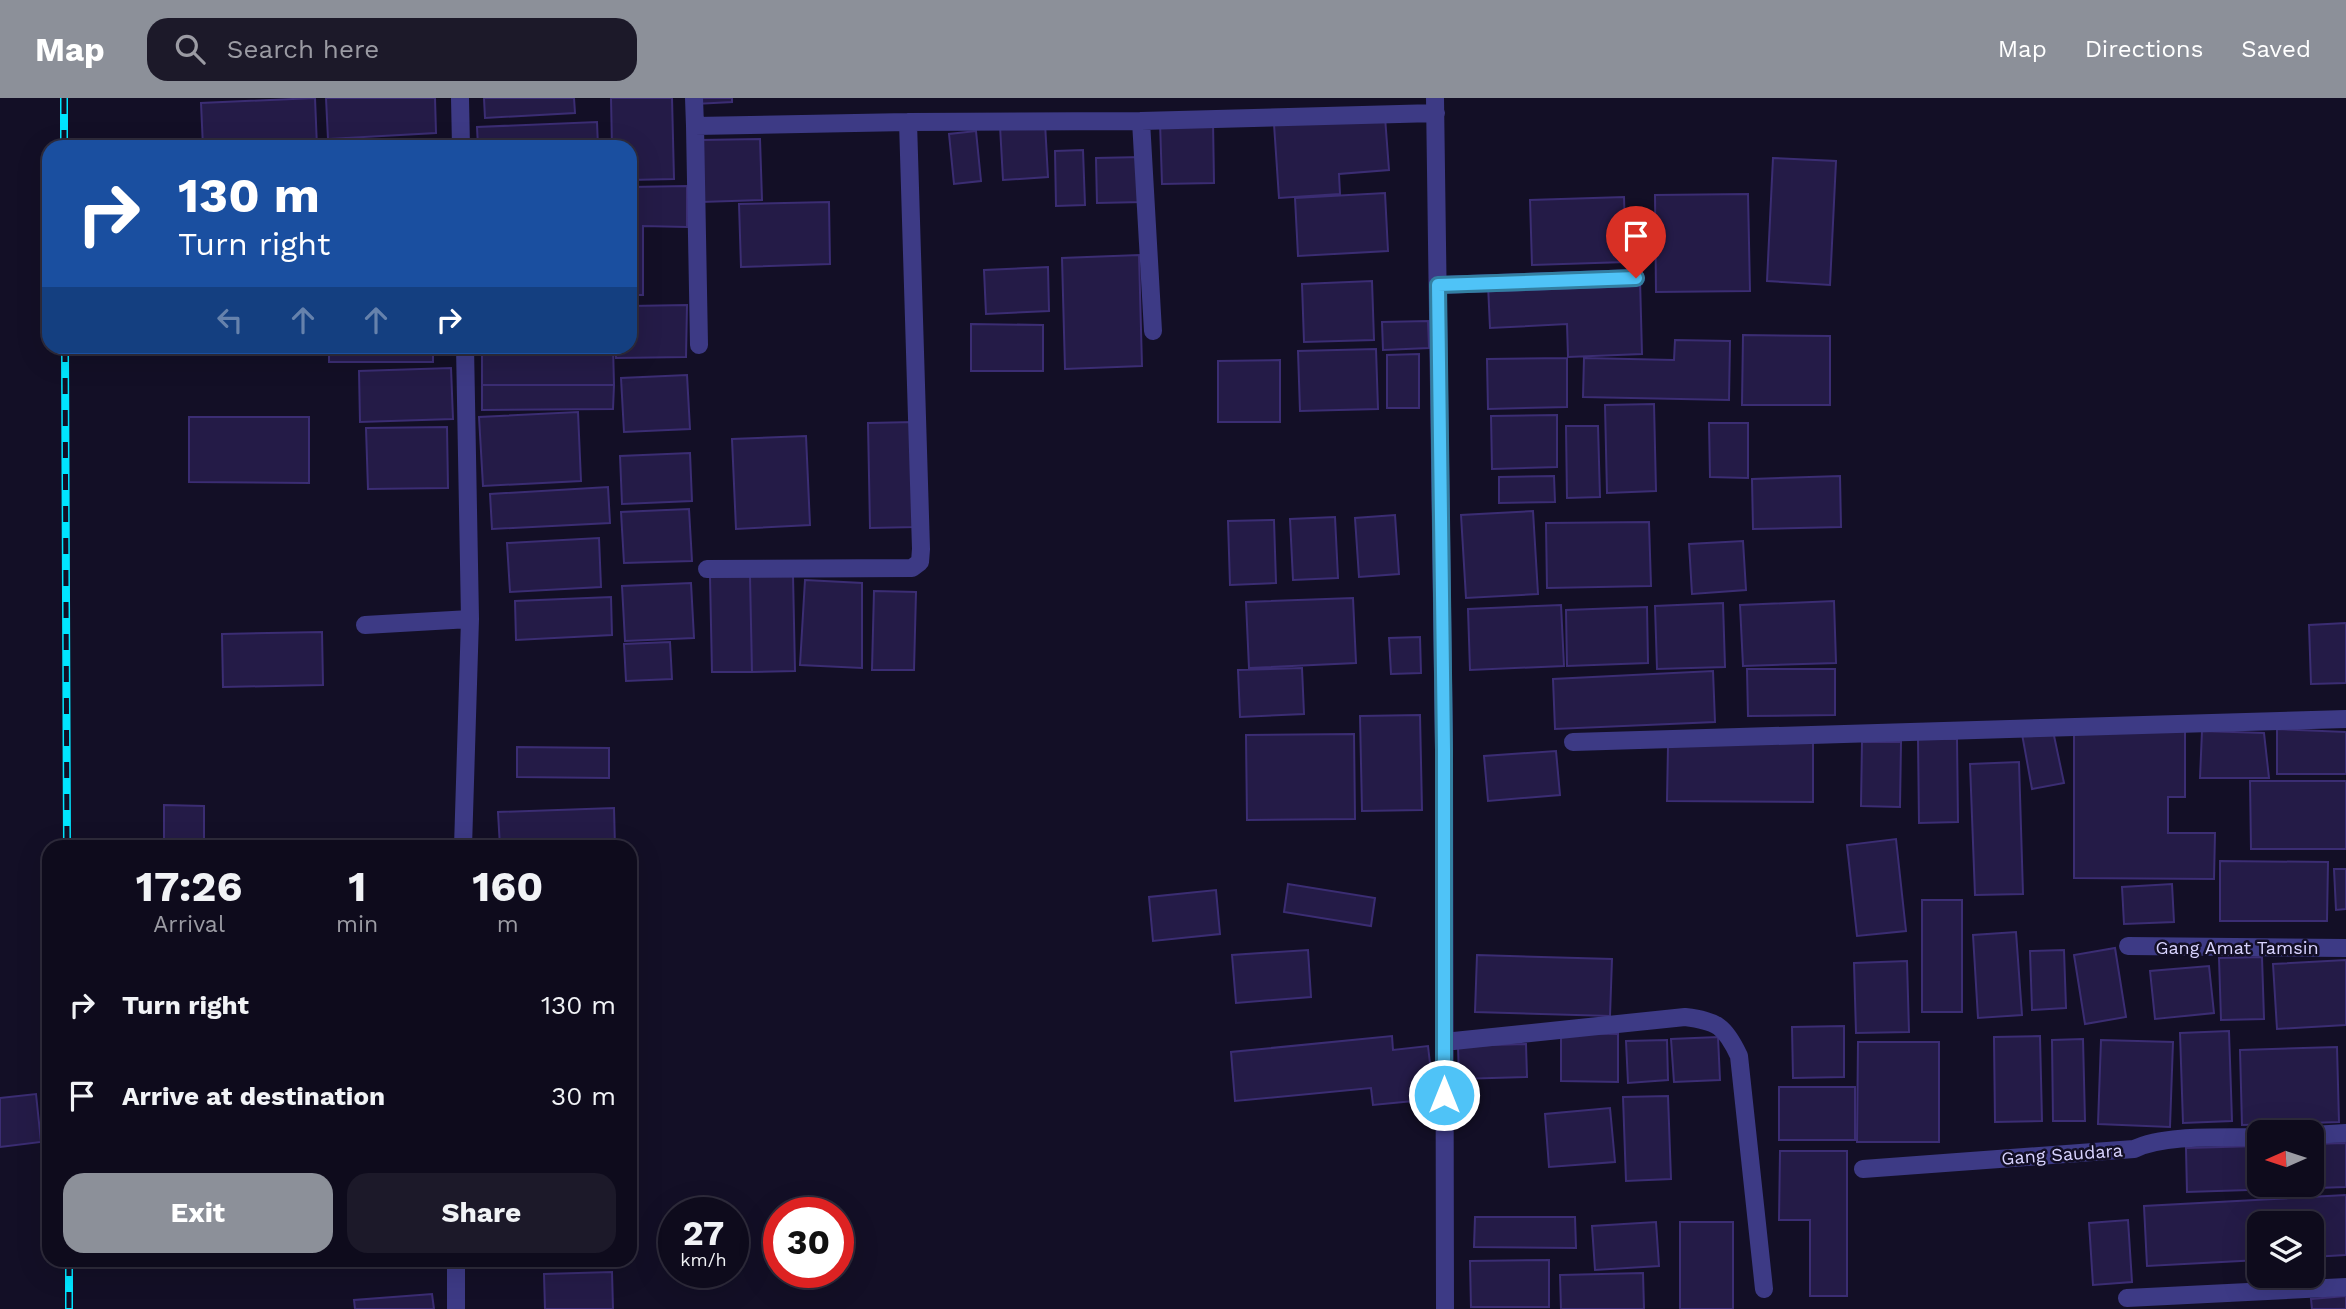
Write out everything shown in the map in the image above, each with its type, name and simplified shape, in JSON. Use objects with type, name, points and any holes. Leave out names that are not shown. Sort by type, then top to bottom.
[{"type":"street","points":[[460,98],[461,140]]},
{"type":"street","points":[[694,98],[699,345]]},
{"type":"street","points":[[695,127],[908,121],[1141,121],[1436,105],[1444,750],[1445,1309]]},
{"type":"street","points":[[707,569],[912,568],[920,562],[908,121]]},
{"type":"street","points":[[1141,121],[1153,331]]},
{"type":"street","points":[[1438,285],[1636,278]]},
{"type":"street","points":[[463,840],[470,619],[465,354]]},
{"type":"street","points":[[365,625],[470,619]]},
{"type":"street","points":[[1573,742],[2346,719]]},
{"type":"street","name":"Gang Amat Tamsin","points":[[2128,946],[2346,948]]},
{"type":"street","points":[[1444,1042],[1685,1017],[1708,1020],[1723,1028],[1739,1056],[1765,1289]]},
{"type":"street","points":[[2324,1134],[2346,1133]]},
{"type":"street","name":"Gang Saudara","points":[[1863,1169],[2134,1149],[2148,1142],[2247,1138]]},
{"type":"street","points":[[456,1267],[456,1309]]},
{"type":"street","points":[[2127,1298],[2346,1287]]},
{"type":"building","points":[[315,98],[317,140],[203,140],[201,103]]},
{"type":"building","points":[[326,98],[435,98],[436,133],[328,139]]},
{"type":"building","points":[[484,98],[574,98],[575,113],[485,118]]},
{"type":"building","points":[[611,98],[672,98],[674,179],[637,180],[637,140],[612,140]]},
{"type":"building","points":[[694,98],[732,98],[732,102],[695,104]]},
{"type":"building","points":[[1385,117],[1389,170],[1339,174],[1340,194],[1279,198],[1274,124]]},
{"type":"building","points":[[1213,121],[1214,183],[1162,184],[1160,122]]},
{"type":"building","points":[[597,122],[598,140],[478,140],[477,127]]},
{"type":"building","points":[[1045,123],[1048,177],[1003,180],[1000,126]]},
{"type":"building","points":[[976,131],[981,181],[954,184],[949,134]]},
{"type":"building","points":[[760,139],[762,200],[701,202],[700,140]]},
{"type":"building","points":[[1083,150],[1085,205],[1056,206],[1055,151]]},
{"type":"building","points":[[1142,157],[1143,202],[1097,203],[1096,158]]},
{"type":"building","points":[[1773,158],[1836,161],[1830,285],[1767,281]]},
{"type":"building","points":[[687,186],[687,227],[643,226],[643,295],[637,295],[637,187]]},
{"type":"building","points":[[1385,193],[1388,251],[1298,256],[1295,198]]},
{"type":"building","points":[[1748,194],[1750,291],[1656,292],[1655,195]]},
{"type":"building","points":[[1624,197],[1626,262],[1532,265],[1530,200]]},
{"type":"building","points":[[829,202],[830,264],[741,267],[739,204]]},
{"type":"building","points":[[1139,255],[1142,366],[1065,369],[1062,258]]},
{"type":"building","points":[[1048,267],[1049,311],[986,314],[984,270]]},
{"type":"building","points":[[1640,279],[1642,354],[1568,357],[1567,324],[1490,328],[1488,285]]},
{"type":"building","points":[[1372,281],[1374,340],[1304,342],[1302,284]]},
{"type":"building","points":[[687,305],[686,357],[616,358],[616,354],[637,354],[637,306]]},
{"type":"building","points":[[1428,321],[1429,348],[1383,350],[1382,322]]},
{"type":"building","points":[[971,324],[1043,325],[1043,371],[971,371]]},
{"type":"building","points":[[1743,335],[1830,336],[1830,405],[1742,405]]},
{"type":"building","points":[[1675,340],[1730,341],[1729,400],[1583,397],[1584,358],[1674,360]]},
{"type":"building","points":[[1376,349],[1378,409],[1300,411],[1298,351]]},
{"type":"building","points":[[329,354],[433,354],[433,362],[329,362]]},
{"type":"building","points":[[482,354],[613,354],[614,385],[482,385]]},
{"type":"building","points":[[1419,354],[1419,408],[1387,408],[1387,355]]},
{"type":"building","points":[[1567,358],[1567,407],[1488,409],[1487,359]]},
{"type":"building","points":[[1280,360],[1280,422],[1218,422],[1218,361]]},
{"type":"building","points":[[451,368],[453,419],[360,422],[359,371]]},
{"type":"building","points":[[687,375],[690,429],[624,432],[621,378]]},
{"type":"building","points":[[482,385],[614,385],[613,409],[482,410]]},
{"type":"building","points":[[1654,404],[1656,491],[1607,493],[1605,405]]},
{"type":"building","points":[[578,412],[581,481],[483,486],[479,417]]},
{"type":"building","points":[[1557,415],[1557,467],[1492,469],[1491,416]]},
{"type":"building","points":[[189,417],[309,417],[309,483],[189,482]]},
{"type":"building","points":[[914,422],[916,527],[870,528],[868,423]]},
{"type":"building","points":[[1709,423],[1748,423],[1748,478],[1710,477]]},
{"type":"building","points":[[1566,426],[1598,426],[1600,497],[1567,498]]},
{"type":"building","points":[[447,427],[448,488],[368,489],[366,428]]},
{"type":"building","points":[[806,436],[810,525],[736,529],[732,439]]},
{"type":"building","points":[[690,453],[692,501],[622,504],[620,456]]},
{"type":"building","points":[[1554,476],[1555,502],[1499,503],[1499,477]]},
{"type":"building","points":[[1840,476],[1841,527],[1753,529],[1752,479]]},
{"type":"building","points":[[608,487],[610,523],[492,529],[490,494]]},
{"type":"building","points":[[689,509],[692,561],[624,563],[621,512]]},
{"type":"building","points":[[1533,511],[1538,594],[1466,598],[1461,515]]},
{"type":"building","points":[[1395,515],[1399,574],[1359,577],[1355,518]]},
{"type":"building","points":[[1335,517],[1338,578],[1293,580],[1290,519]]},
{"type":"building","points":[[1274,520],[1276,583],[1230,585],[1228,521]]},
{"type":"building","points":[[1649,522],[1651,586],[1547,588],[1546,523]]},
{"type":"building","points":[[599,538],[601,587],[510,592],[507,543]]},
{"type":"building","points":[[1743,541],[1746,590],[1692,594],[1689,544]]},
{"type":"building","points":[[793,575],[795,671],[752,672],[750,576]]},
{"type":"building","points":[[750,576],[752,672],[712,672],[710,577]]},
{"type":"building","points":[[805,580],[862,583],[862,668],[800,665]]},
{"type":"building","points":[[691,583],[694,638],[625,641],[622,586]]},
{"type":"building","points":[[874,591],[916,592],[914,670],[872,670]]},
{"type":"building","points":[[611,597],[612,635],[516,640],[515,601]]},
{"type":"building","points":[[1353,598],[1356,663],[1249,668],[1246,602]]},
{"type":"building","points":[[1834,601],[1836,663],[1743,666],[1740,605]]},
{"type":"building","points":[[1723,603],[1725,667],[1657,669],[1655,606]]},
{"type":"building","points":[[1561,605],[1564,666],[1470,670],[1468,609]]},
{"type":"building","points":[[1647,607],[1648,663],[1567,666],[1566,610]]},
{"type":"building","points":[[2346,623],[2346,683],[2311,684],[2309,625]]},
{"type":"building","points":[[322,632],[323,685],[223,687],[222,634]]},
{"type":"building","points":[[1420,637],[1421,673],[1391,674],[1389,638]]},
{"type":"building","points":[[670,642],[672,679],[626,681],[624,644]]},
{"type":"building","points":[[1302,668],[1304,714],[1240,717],[1238,670]]},
{"type":"building","points":[[1747,669],[1835,669],[1835,715],[1748,716]]},
{"type":"building","points":[[1713,671],[1715,722],[1555,729],[1553,679]]},
{"type":"building","points":[[1420,715],[1422,810],[1362,811],[1360,716]]},
{"type":"building","points":[[2277,729],[2346,732],[2346,774],[2277,774]]},
{"type":"building","points":[[2053,731],[2064,783],[2032,789],[2022,734]]},
{"type":"building","points":[[2074,731],[2185,731],[2185,797],[2168,797],[2168,833],[2215,833],[2214,879],[2074,878]]},
{"type":"building","points":[[2202,731],[2264,733],[2269,778],[2200,778]]},
{"type":"building","points":[[1354,734],[1355,819],[1247,820],[1246,735]]},
{"type":"building","points":[[1918,739],[1957,739],[1958,822],[1919,823]]},
{"type":"building","points":[[1813,741],[1813,802],[1667,801],[1668,746]]},
{"type":"building","points":[[1862,742],[1901,742],[1900,807],[1861,806]]},
{"type":"building","points":[[517,747],[609,748],[609,778],[517,777]]},
{"type":"building","points":[[1556,751],[1560,795],[1488,801],[1484,756]]},
{"type":"building","points":[[2019,762],[2023,894],[1975,895],[1970,764]]},
{"type":"building","points":[[2250,781],[2346,781],[2346,849],[2251,849]]},
{"type":"building","points":[[164,805],[204,806],[204,840],[164,840]]},
{"type":"building","points":[[614,808],[615,840],[500,840],[498,812]]},
{"type":"building","points":[[1896,839],[1906,931],[1857,936],[1847,845]]},
{"type":"building","points":[[2220,861],[2328,862],[2327,921],[2220,921]]},
{"type":"building","points":[[2334,869],[2346,869],[2346,909],[2336,910]]},
{"type":"building","points":[[1288,884],[1375,898],[1371,926],[1284,912]]},
{"type":"building","points":[[2172,884],[2174,922],[2124,924],[2122,887]]},
{"type":"building","points":[[1216,890],[1220,934],[1153,941],[1149,897]]},
{"type":"building","points":[[1922,900],[1962,900],[1962,1012],[1922,1012]]},
{"type":"building","points":[[2016,932],[2022,1015],[1978,1018],[1973,935]]},
{"type":"building","points":[[2115,948],[2126,1017],[2085,1024],[2074,955]]},
{"type":"building","points":[[1308,950],[1311,997],[1236,1003],[1232,955]]},
{"type":"building","points":[[2064,950],[2066,1008],[2032,1010],[2030,951]]},
{"type":"building","points":[[1477,955],[1612,959],[1610,1016],[1475,1012]]},
{"type":"building","points":[[2262,957],[2264,1019],[2221,1020],[2219,958]]},
{"type":"building","points":[[2346,960],[2346,1025],[2277,1029],[2273,964]]},
{"type":"building","points":[[1907,961],[1909,1032],[1856,1033],[1854,963]]},
{"type":"building","points":[[2209,966],[2214,1013],[2155,1019],[2150,971]]},
{"type":"building","points":[[1844,1026],[1844,1077],[1793,1078],[1792,1027]]},
{"type":"building","points":[[2229,1031],[2232,1121],[2183,1123],[2180,1033]]},
{"type":"building","points":[[1561,1033],[1618,1034],[1618,1082],[1561,1081]]},
{"type":"building","points":[[1392,1036],[1393,1050],[1428,1046],[1434,1099],[1373,1105],[1371,1088],[1235,1101],[1231,1052]]},
{"type":"building","points":[[2040,1036],[2042,1121],[1995,1122],[1994,1037]]},
{"type":"building","points":[[1718,1037],[1720,1080],[1674,1082],[1671,1039]]},
{"type":"building","points":[[2083,1039],[2085,1121],[2053,1121],[2052,1040]]},
{"type":"building","points":[[1667,1040],[1668,1080],[1628,1083],[1626,1041]]},
{"type":"building","points":[[2101,1040],[2173,1042],[2170,1127],[2098,1124]]},
{"type":"building","points":[[1858,1042],[1939,1042],[1939,1142],[1857,1142]]},
{"type":"building","points":[[1526,1044],[1527,1077],[1459,1079],[1458,1046]]},
{"type":"building","points":[[2337,1047],[2339,1122],[2247,1120],[2247,1125],[2242,1125],[2240,1050]]},
{"type":"building","points":[[1779,1087],[1855,1087],[1855,1140],[1779,1140]]},
{"type":"building","points":[[36,1094],[41,1142],[0,1147],[0,1098]]},
{"type":"building","points":[[1668,1096],[1671,1179],[1626,1181],[1623,1097]]},
{"type":"building","points":[[1610,1108],[1615,1162],[1549,1167],[1545,1114]]},
{"type":"building","points":[[2346,1143],[2346,1187],[2324,1188],[2324,1144]]},
{"type":"building","points":[[2247,1146],[2247,1190],[2187,1192],[2186,1148]]},
{"type":"building","points":[[1780,1151],[1847,1151],[1847,1296],[1810,1296],[1810,1220],[1779,1220]]},
{"type":"building","points":[[2346,1195],[2346,1255],[2324,1256],[2324,1211],[2247,1211],[2247,1261],[2147,1266],[2144,1206]]},
{"type":"building","points":[[1475,1217],[1575,1217],[1576,1248],[1474,1247]]},
{"type":"building","points":[[2128,1220],[2132,1282],[2093,1285],[2089,1223]]},
{"type":"building","points":[[1656,1222],[1659,1266],[1595,1270],[1592,1226]]},
{"type":"building","points":[[1680,1222],[1733,1222],[1733,1309],[1680,1309]]},
{"type":"building","points":[[1549,1260],[1549,1307],[1471,1307],[1470,1261]]},
{"type":"building","points":[[612,1272],[613,1309],[545,1309],[544,1274]]},
{"type":"building","points":[[1643,1273],[1644,1309],[1561,1309],[1560,1275]]},
{"type":"building","points":[[432,1294],[434,1309],[355,1309],[354,1300]]},
{"type":"building","points":[[2346,1296],[2346,1309],[2312,1309],[2311,1299]]},
{"type":"railway","points":[[64,98],[64,140]]},
{"type":"railway","points":[[65,354],[67,840]]},
{"type":"railway","points":[[69,1267],[69,1309]]},
{"type":"route","points":[[1444,1095],[1444,750],[1438,285],[1636,278]]}]
